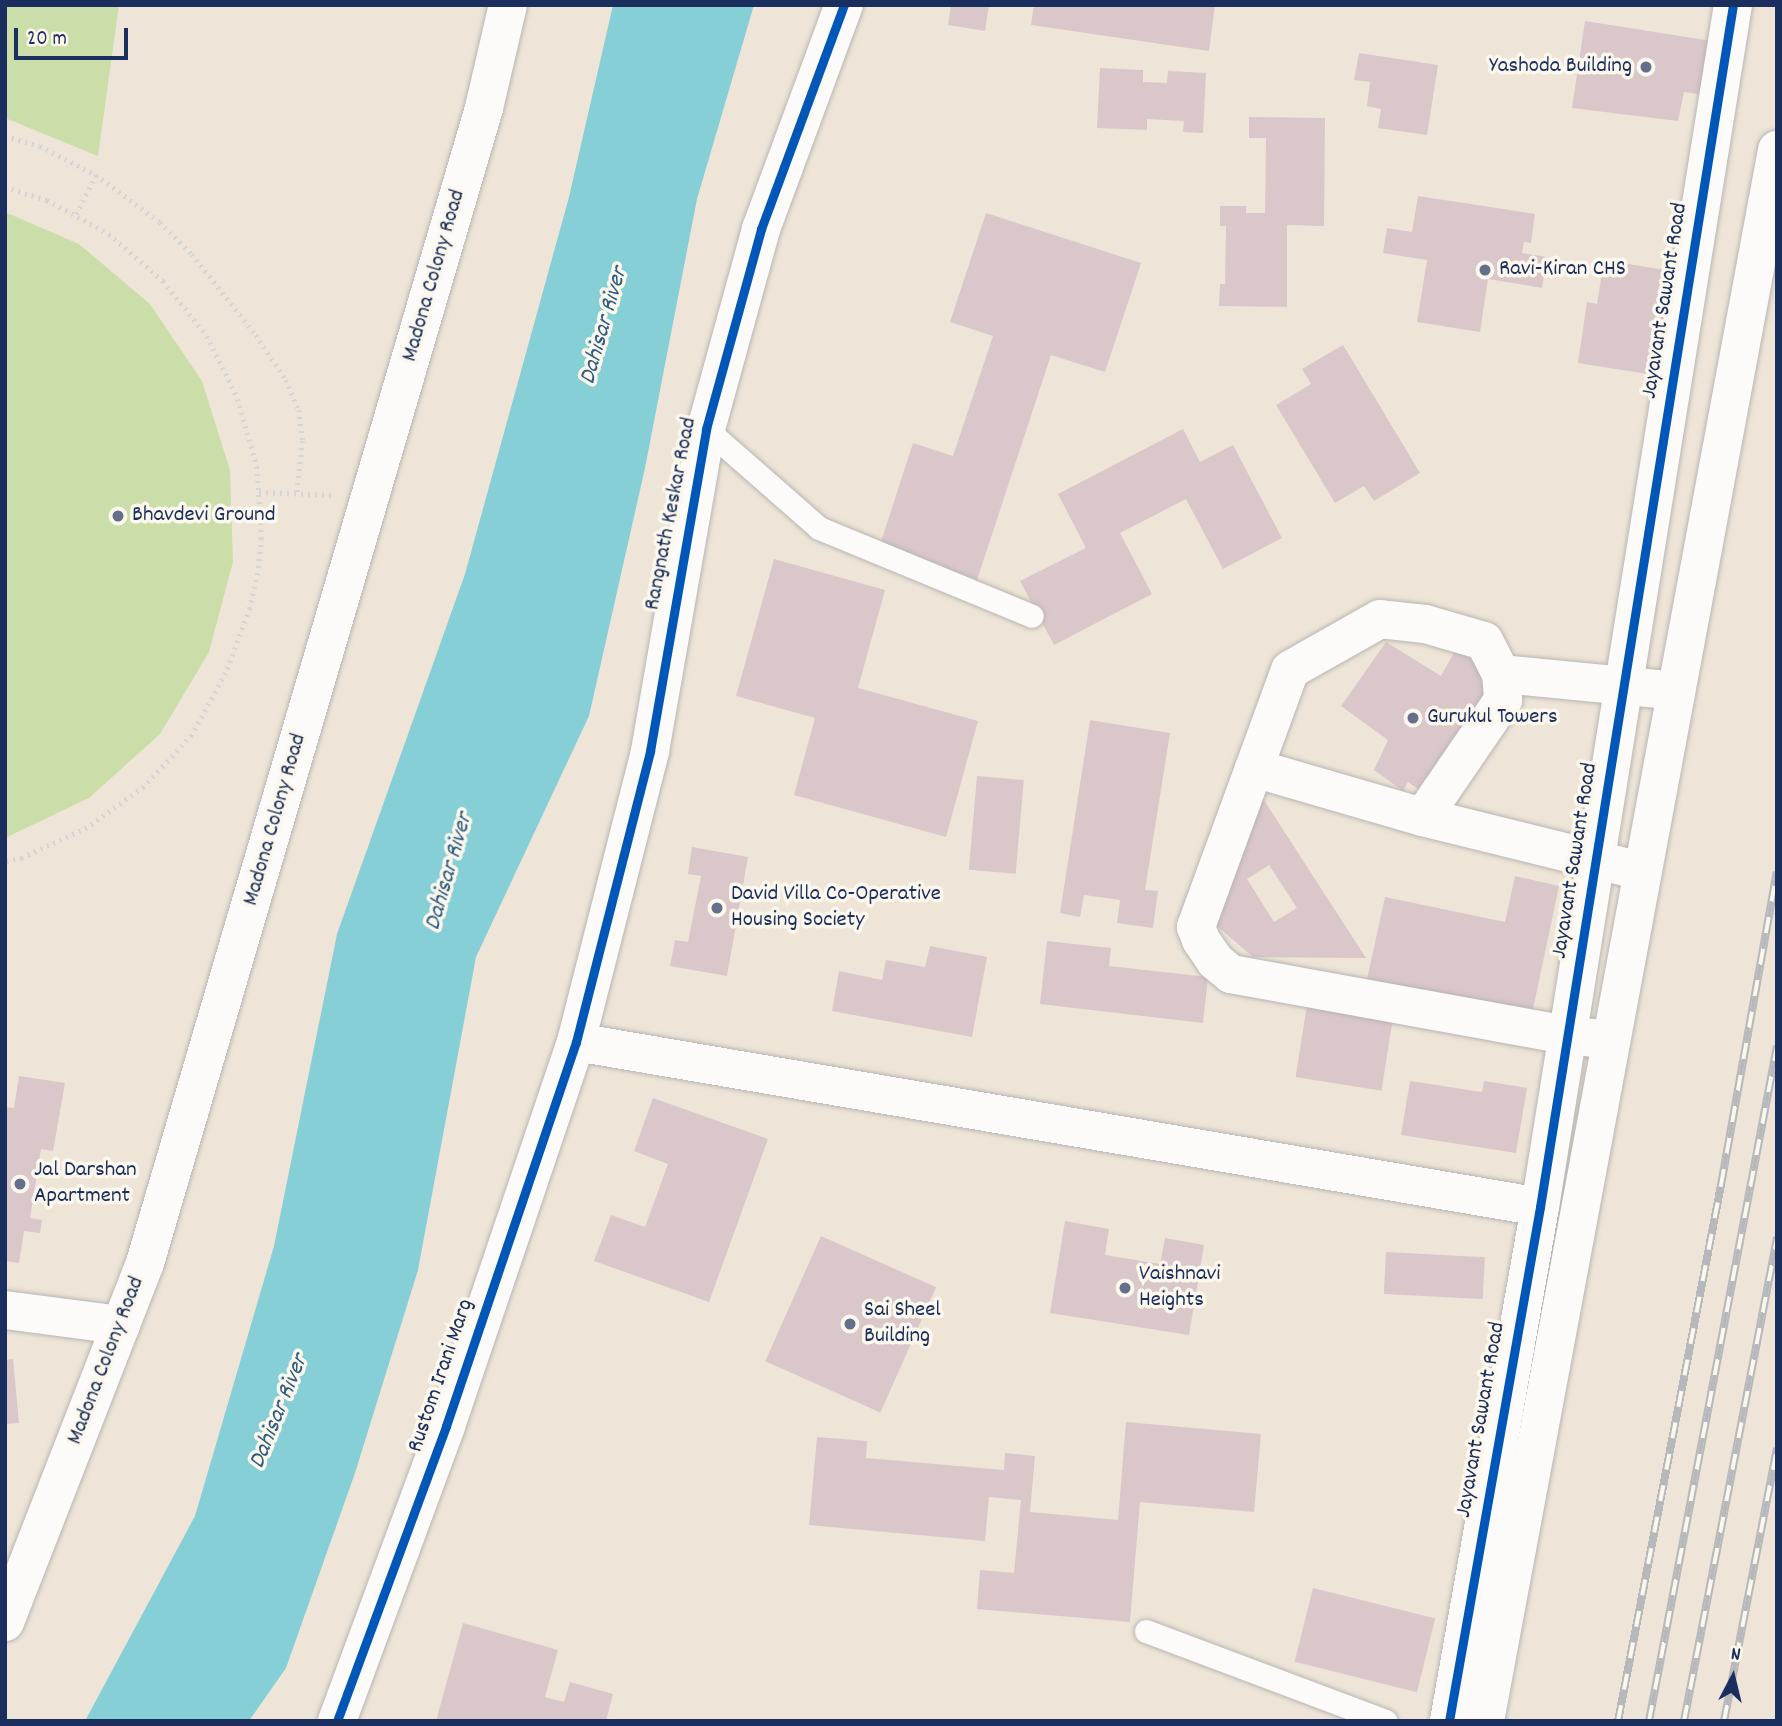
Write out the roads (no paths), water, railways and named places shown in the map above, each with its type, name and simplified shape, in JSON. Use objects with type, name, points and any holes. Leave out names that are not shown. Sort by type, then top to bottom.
[{"type":"street","name":"Madona Colony Road","points":[[5,1622],[145,1264],[484,108],[508,5]]},
{"type":"street","name":"Rangnath Keskar Road","points":[[576,1042],[650,751],[706,429],[761,229],[844,5]]},
{"type":"street","name":"Jayavant Sawant Road","points":[[1448,1721],[1540,1206],[1733,5]]},
{"type":"street","points":[[1485,1721],[1777,150]]},
{"type":"street","points":[[1423,817],[1503,700],[1500,674],[1484,641],[1425,624],[1380,619],[1290,670],[1196,928],[1215,961],[1231,974],[1567,1035],[1610,1040]]},
{"type":"street","points":[[1500,674],[1676,691]]},
{"type":"street","points":[[1254,768],[1423,817],[1595,862],[1642,870]]},
{"type":"street","points":[[576,1042],[1540,1206]]},
{"type":"street","name":"Rustom Irani Marg","points":[[337,1721],[446,1426],[576,1042]]},
{"type":"street","points":[[5,1310],[121,1325]]},
{"type":"lane","points":[[706,429],[819,528],[1032,615]]},
{"type":"lane","points":[[1146,1631],[1386,1721]]},
{"type":"water","name":"Dahisar River","points":[[613,5],[754,5],[697,199],[645,468],[589,716],[476,957],[418,1270],[355,1473],[286,1668],[249,1721],[85,1721],[195,1516],[274,1246],[337,934],[465,574],[569,197]]},
{"type":"railway","points":[[1618,1721],[1721,1185],[1777,872]]},
{"type":"railway","points":[[1649,1721],[1777,1046]]},
{"type":"railway","points":[[1684,1721],[1777,1237]]},
{"type":"railway","points":[[1724,1721],[1777,1448]]},
{"type":"place","name":"Yashoda Building","points":[[1646,67]]},
{"type":"place","name":"Ravi-Kiran CHS","points":[[1485,270]]},
{"type":"place","name":"Bhavdevi Ground","points":[[118,516]]},
{"type":"place","name":"Gurukul Towers","points":[[1413,718]]},
{"type":"place","name":"David Villa Co-Operative Housing Society","points":[[717,908]]},
{"type":"place","name":"Jal Darshan Apartment","points":[[20,1184]]},
{"type":"place","name":"Vaishnavi Heights","points":[[1125,1288]]},
{"type":"place","name":"Sai Sheel Building","points":[[850,1324]]}]
